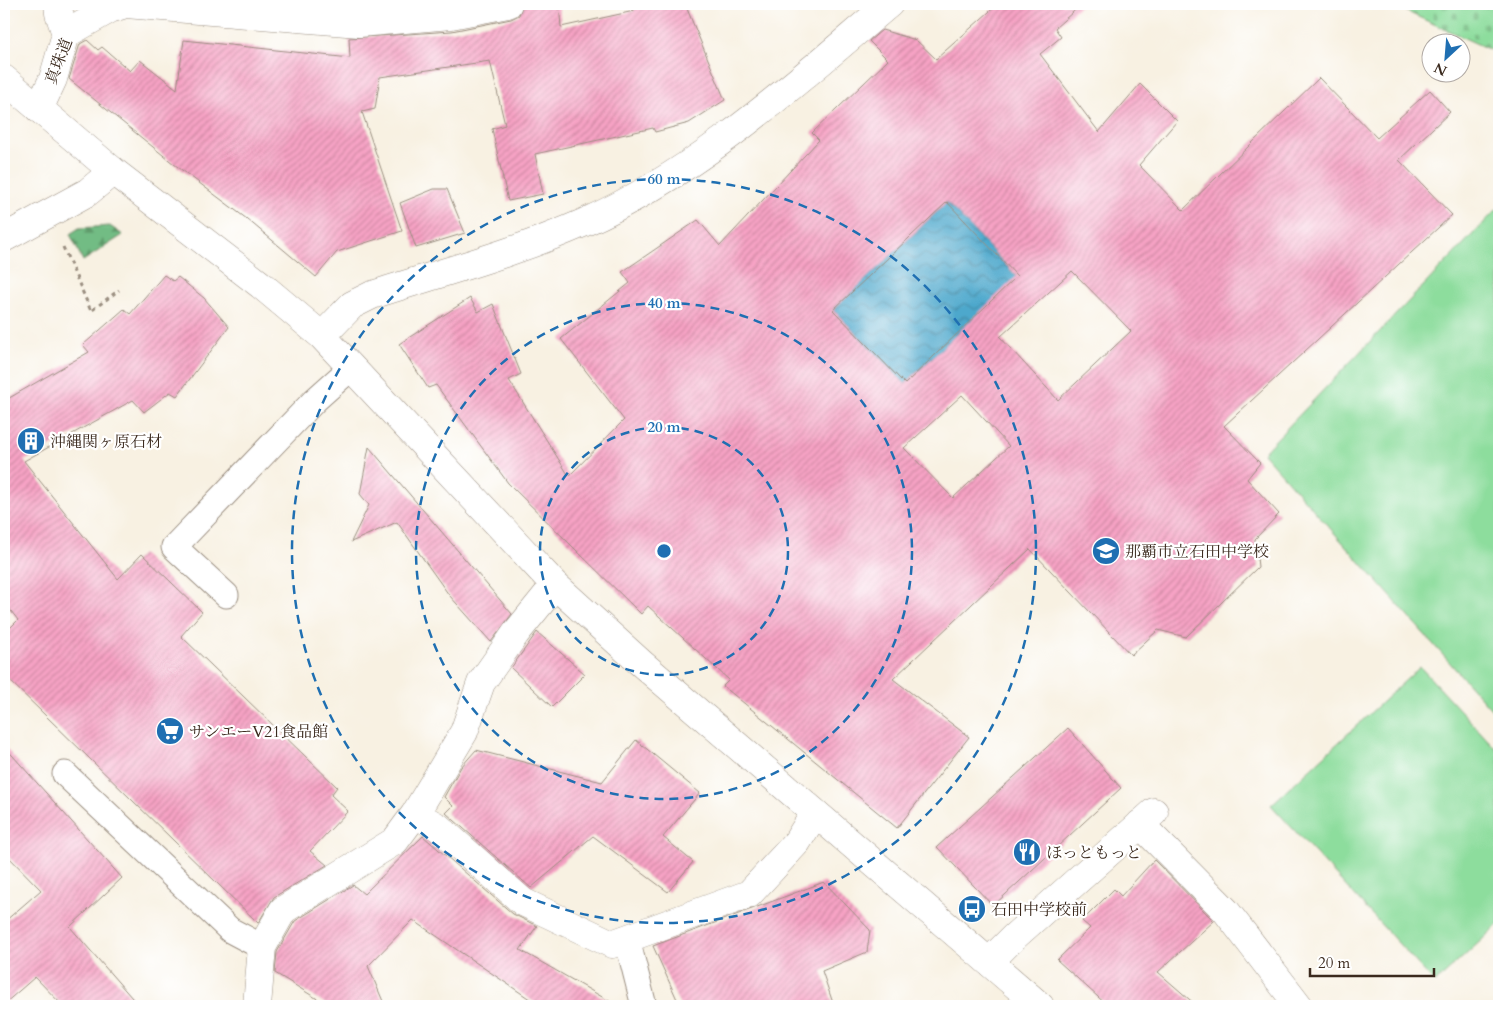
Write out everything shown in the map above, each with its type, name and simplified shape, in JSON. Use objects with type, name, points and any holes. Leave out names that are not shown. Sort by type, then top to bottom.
[{"type":"street","points":[[58,4],[58,13],[66,34]]},
{"type":"street","name":"真珠道","points":[[39,109],[53,79],[66,34],[110,9],[126,4],[224,8],[359,23],[451,15],[508,4]]},
{"type":"street","points":[[322,336],[352,305],[372,295],[523,246],[584,223],[634,197],[742,126],[889,4]]},
{"type":"street","points":[[4,79],[113,171],[262,285],[322,336],[555,585],[641,663],[990,962],[1031,1004]]},
{"type":"street","points":[[4,238],[48,212],[88,192],[113,171]]},
{"type":"street","points":[[257,1006],[262,947],[283,910],[395,841],[415,814],[464,732],[481,683],[516,633],[555,585]]},
{"type":"street","points":[[415,814],[438,827],[522,902],[612,944],[749,894],[797,842],[815,813]]},
{"type":"street","points":[[990,962],[1014,937],[1147,818],[1226,911],[1299,1006]]},
{"type":"lane","points":[[226,595],[174,547],[315,400],[352,367]]},
{"type":"lane","points":[[65,774],[230,930],[262,947]]},
{"type":"lane","points":[[627,939],[644,1006]]},
{"type":"path","points":[[48,212],[91,311],[119,290]]},
{"type":"green space","points":[[1390,4],[1499,4],[1499,52],[1470,41],[1470,32],[1451,32]]},
{"type":"green space","points":[[1499,207],[1499,718],[1263,453]]},
{"type":"green space","points":[[110,226],[123,235],[83,261],[70,234],[79,228]]},
{"type":"green space","points":[[1420,667],[1499,752],[1499,924],[1435,983],[1271,805]]},
{"type":"water","points":[[947,202],[1017,277],[905,384],[833,310]]},
{"type":"building","points":[[523,4],[559,4],[561,27],[634,11],[631,4],[685,4],[725,100],[689,123],[655,132],[653,128],[535,154],[543,194],[508,201],[492,129],[505,125],[490,61],[380,77],[375,109],[362,112],[402,231],[337,252],[316,277],[247,219],[174,164],[69,79],[80,44],[87,40],[98,50],[102,47],[130,71],[140,60],[177,89],[184,40],[350,58],[349,38],[452,31],[511,19],[519,15]]},
{"type":"building","points":[[998,4],[1082,4],[1055,28],[1061,37],[1040,54],[1099,132],[1140,84],[1177,121],[1139,165],[1183,210],[1319,78],[1377,138],[1430,90],[1450,112],[1399,160],[1452,215],[1224,426],[1260,463],[1247,479],[1279,514],[1255,539],[1258,567],[1186,637],[1158,630],[1131,655],[1030,549],[893,679],[969,737],[897,828],[723,686],[729,680],[648,606],[641,614],[508,483],[436,385],[428,388],[399,344],[470,298],[478,312],[493,304],[521,374],[509,380],[569,476],[624,420],[561,339],[630,283],[622,272],[698,220],[720,246],[819,140],[812,133],[888,60],[869,41],[882,30],[916,40],[936,59]],"holes":[[[947,202],[1017,276],[905,384],[833,310]],[[1072,271],[1131,331],[1058,400],[1000,337]],[[962,395],[1009,446],[953,498],[904,448]]]},
{"type":"building","points":[[434,189],[447,189],[465,233],[416,248],[400,203]]},
{"type":"building","name":"サンエーV21食品館","points":[[164,275],[173,281],[178,277],[204,298],[229,327],[177,396],[170,392],[144,412],[133,400],[24,461],[118,579],[142,554],[202,612],[181,636],[337,787],[331,795],[348,811],[310,851],[327,865],[274,897],[258,923],[4,675],[4,634],[18,620],[4,602],[4,401],[89,352],[83,345],[124,309],[130,314]]},
{"type":"building","points":[[369,447],[512,614],[491,642],[449,595],[397,522],[351,542],[369,505],[360,494]]},
{"type":"building","points":[[537,632],[585,674],[552,707],[511,668]]},
{"type":"building","points":[[1068,728],[1121,788],[993,906],[937,847]]},
{"type":"building","points":[[636,740],[700,793],[663,837],[693,862],[668,892],[593,836],[531,888],[446,813],[453,806],[444,797],[461,767],[476,750],[602,782]]},
{"type":"building","points":[[4,746],[122,878],[70,927],[139,1006],[63,1006],[35,977],[4,1004],[4,922],[41,890],[4,852]]},
{"type":"building","points":[[423,836],[513,914],[537,926],[520,950],[618,1006],[540,1006],[413,920],[368,966],[385,1006],[329,1006],[275,973],[277,952],[295,921],[353,885],[364,894]]},
{"type":"building","points":[[1154,860],[1214,921],[1158,972],[1197,1006],[1108,1006],[1057,960],[1090,928],[1082,921],[1114,889],[1121,896]]},
{"type":"building","points":[[824,882],[870,930],[867,952],[822,971],[834,1006],[680,1006],[653,946]]},
{"type":"place","name":"沖縄関ヶ原石材","points":[[31,441]]},
{"type":"place","name":"那覇市立石田中学校","points":[[1106,551]]},
{"type":"place","name":"サンエーV21食品館","points":[[170,731]]},
{"type":"place","name":"ほっともっと","points":[[1027,852]]},
{"type":"place","name":"石田中学校前","points":[[972,909]]}]
